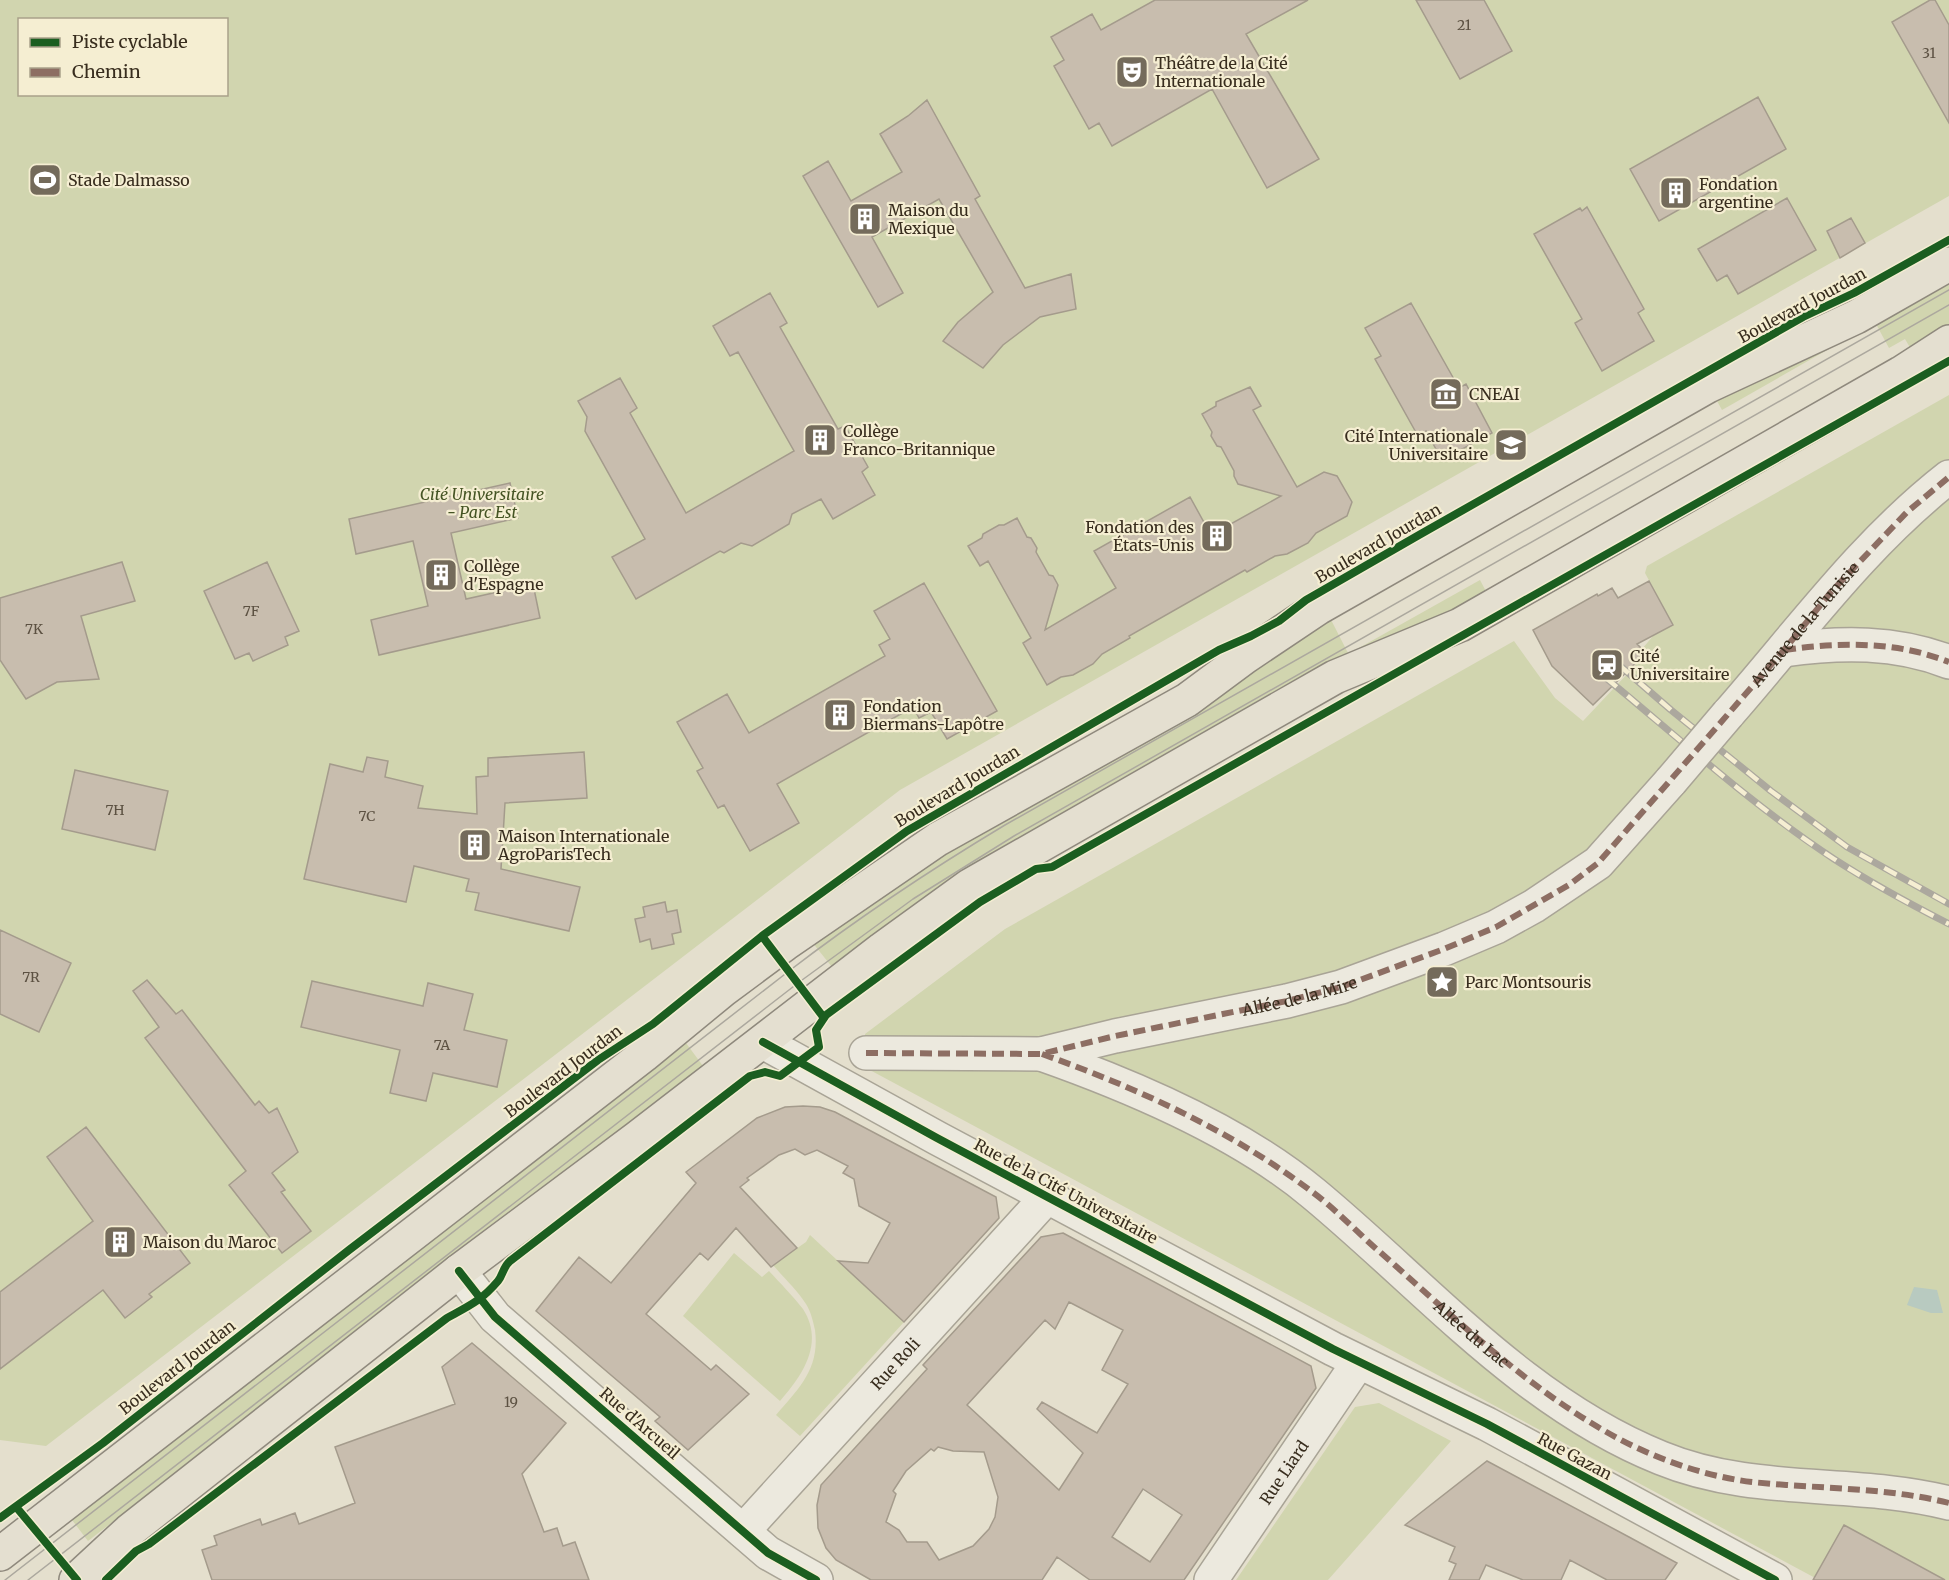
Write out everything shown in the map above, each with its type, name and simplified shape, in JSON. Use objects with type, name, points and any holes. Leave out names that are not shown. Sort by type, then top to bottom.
[{"type":"main road","name":"Boulevard Jourdan","points":[[0,1554],[644,1054],[723,990],[785,944],[938,839],[1187,700],[1245,657],[1318,608],[1453,531],[1708,386],[1856,317],[1949,264]]},
{"type":"main road","points":[[76,1580],[129,1531],[459,1271],[763,1042],[882,949],[969,886],[1335,677],[1460,625],[1901,373],[1949,342]]},
{"type":"street","name":"Avenue de la Tunisie","points":[[1671,782],[1831,592],[1907,512],[1949,477]]},
{"type":"street","points":[[1784,650],[1810,646],[1863,645],[1906,650],[1949,662]]},
{"type":"street","name":"Allée de la Mire","points":[[866,1053],[1041,1053],[1287,1001],[1341,987],[1444,949],[1496,927],[1534,906],[1598,863],[1671,782]]},
{"type":"street","name":"Rue de la Cité Universitaire","points":[[763,1042],[1358,1363]]},
{"type":"street","name":"Allée du Lac","points":[[1041,1053],[1100,1074],[1146,1095],[1218,1130],[1266,1160],[1312,1192],[1514,1369],[1560,1403],[1610,1434],[1662,1459],[1711,1474],[1750,1481],[1896,1493],[1949,1503]]},
{"type":"street","name":"Rue Roli","points":[[743,1531],[1047,1197]]},
{"type":"street","name":"Rue d'Arcueil","points":[[459,1271],[495,1317],[768,1553],[816,1580]]},
{"type":"street","name":"Rue Liard","points":[[1211,1580],[1358,1363]]},
{"type":"street","name":"Rue Gazan","points":[[1358,1363],[1386,1374],[1487,1424],[1775,1580]]},
{"type":"green space","name":"Cité Universitaire - Parc Est","points":[[0,0],[1949,0],[1949,196],[900,790],[46,1446],[0,1440]]},
{"type":"green space","points":[[1949,283],[1949,331],[1915,356],[1905,339],[1889,348],[1876,324]]},
{"type":"green space","points":[[1850,337],[1722,410],[1712,392]]},
{"type":"green space","name":"Parc Montsouris","points":[[1949,395],[1949,1580],[1819,1580],[868,1069],[865,1034],[1005,929],[1514,641],[1555,698],[1583,721],[1646,654],[1642,649],[1653,636],[1673,625],[1645,573],[1647,566]]},
{"type":"green space","points":[[1480,580],[1489,597],[1350,653]]},
{"type":"green space","points":[[1327,612],[1348,653],[1008,848],[832,967],[812,942],[897,881]]},
{"type":"green space","points":[[686,1043],[703,1066],[88,1541],[72,1520]]},
{"type":"green space","points":[[810,1235],[904,1322],[800,1436],[776,1415],[800,1387],[811,1367],[816,1344],[815,1330],[806,1304],[773,1265],[806,1242]]},
{"type":"green space","points":[[734,1253],[762,1277],[769,1271],[803,1309],[809,1322],[812,1334],[808,1358],[796,1381],[780,1401],[683,1316]]},
{"type":"green space","points":[[1379,1403],[1451,1441],[1328,1580],[1236,1580],[1355,1407]]},
{"type":"shaded area","points":[[1914,1287],[1937,1290],[1943,1313],[1931,1313],[1907,1305]]},
{"type":"building","points":[[1155,0],[1308,0],[1246,34],[1319,159],[1267,188],[1212,89],[1112,146],[1099,123],[1089,129],[1054,66],[1064,60],[1051,37],[1092,14],[1101,30]]},
{"type":"building","points":[[1416,0],[1484,0],[1512,51],[1460,79]]},
{"type":"building","points":[[1930,0],[1935,0],[1949,25],[1949,123],[1892,22]]},
{"type":"building","points":[[1758,97],[1786,149],[1659,221],[1630,169]]},
{"type":"building","name":"Maison du Mexique","points":[[927,100],[980,196],[975,199],[1025,288],[1071,274],[1076,309],[1040,317],[1003,345],[983,368],[943,341],[958,322],[993,292],[939,199],[872,237],[903,293],[878,307],[803,176],[828,161],[851,201],[902,172],[880,134],[908,116]]},
{"type":"building","points":[[1787,198],[1816,250],[1738,294],[1727,275],[1717,281],[1698,249]]},
{"type":"building","points":[[1587,207],[1644,309],[1638,313],[1654,341],[1602,371],[1575,323],[1582,319],[1534,234],[1580,208],[1582,211]]},
{"type":"building","points":[[1851,218],[1865,243],[1840,258],[1827,231]]},
{"type":"building","name":"Collège Franco-Britannique","points":[[770,293],[787,323],[780,327],[838,429],[845,426],[868,467],[862,472],[875,495],[833,519],[821,499],[792,514],[789,524],[752,546],[741,543],[724,553],[720,551],[636,599],[612,557],[645,539],[585,431],[587,417],[578,401],[620,378],[637,408],[630,413],[686,513],[794,451],[738,352],[730,356],[713,326]]},
{"type":"building","points":[[1411,303],[1459,388],[1466,384],[1492,433],[1442,460],[1426,431],[1418,436],[1375,359],[1381,356],[1365,328]]},
{"type":"building","name":"Fondation des États-Unis","points":[[1250,387],[1261,406],[1253,410],[1297,487],[1324,472],[1337,476],[1352,502],[1347,516],[1316,533],[1308,543],[1287,554],[1275,556],[1247,572],[1245,570],[1129,636],[1130,638],[1102,654],[1093,664],[1047,685],[1023,643],[1031,638],[988,561],[980,566],[968,546],[982,538],[983,534],[1017,518],[1027,537],[1031,538],[1037,548],[1036,552],[1049,575],[1053,576],[1058,585],[1045,630],[1116,588],[1094,551],[1190,497],[1211,535],[1281,496],[1238,484],[1234,471],[1221,447],[1217,446],[1211,436],[1212,432],[1202,414],[1216,406],[1216,402]]},
{"type":"building","name":"Collège d'Espagne","points":[[510,483],[518,518],[451,533],[466,599],[533,584],[540,618],[379,655],[371,620],[428,606],[413,541],[356,554],[349,519]]},
{"type":"building","points":[[122,562],[135,601],[81,616],[99,679],[57,682],[26,699],[0,660],[0,598]]},
{"type":"building","points":[[267,562],[299,631],[285,637],[288,645],[253,661],[249,653],[235,659],[204,591]]},
{"type":"building","points":[[1649,581],[1673,625],[1637,644],[1646,653],[1593,705],[1552,666],[1533,630],[1597,594],[1598,596],[1612,588],[1618,598]]},
{"type":"building","name":"Fondation Biermans-Lapôtre","points":[[924,583],[997,711],[947,739],[931,712],[919,718],[913,707],[777,784],[799,823],[750,851],[724,805],[718,808],[697,771],[703,768],[677,722],[727,694],[749,733],[885,656],[879,645],[890,639],[874,611]]},
{"type":"building","points":[[584,752],[587,798],[505,803],[501,869],[580,887],[569,931],[475,910],[479,893],[466,891],[469,879],[414,866],[406,902],[304,879],[330,764],[363,772],[367,757],[388,761],[385,777],[423,786],[418,808],[477,814],[476,777],[488,776],[488,758]]},
{"type":"building","points":[[75,770],[168,791],[155,850],[62,829]]},
{"type":"building","points":[[665,902],[667,912],[677,910],[681,932],[672,934],[674,944],[652,949],[650,939],[640,942],[635,919],[645,917],[643,907]]},
{"type":"building","points":[[0,930],[71,963],[39,1032],[0,1014]]},
{"type":"building","points":[[147,980],[176,1014],[182,1010],[255,1105],[259,1101],[269,1113],[277,1108],[298,1152],[272,1173],[285,1190],[281,1192],[311,1231],[282,1253],[229,1185],[246,1171],[145,1038],[159,1027],[133,991]]},
{"type":"building","points":[[312,981],[423,1006],[428,983],[473,994],[464,1030],[507,1040],[497,1087],[433,1073],[426,1101],[390,1093],[400,1050],[301,1027]]},
{"type":"building","points":[[785,1107],[820,1107],[835,1112],[996,1197],[999,1218],[904,1322],[838,1261],[868,1263],[890,1223],[859,1206],[854,1179],[843,1173],[848,1166],[817,1150],[805,1155],[795,1149],[779,1155],[747,1178],[749,1180],[740,1187],[797,1248],[771,1267],[736,1228],[708,1260],[700,1253],[646,1314],[711,1370],[716,1365],[749,1394],[688,1450],[655,1421],[660,1417],[536,1311],[579,1257],[611,1283],[696,1183],[686,1172],[757,1118]]},
{"type":"building","name":"Maison du Maroc","points":[[86,1127],[190,1263],[149,1294],[152,1297],[125,1318],[103,1290],[0,1369],[0,1292],[93,1221],[47,1157]]},
{"type":"building","points":[[1063,1233],[1311,1366],[1316,1388],[1184,1580],[1090,1580],[1057,1557],[1042,1580],[871,1580],[836,1560],[826,1548],[818,1528],[817,1505],[821,1485],[927,1369],[923,1365],[1041,1237]],"holes":[[[1069,1302],[1123,1330],[1102,1370],[1128,1384],[1097,1433],[1042,1402],[1037,1409],[1083,1453],[1059,1490],[967,1405],[1045,1320],[1055,1329]],[[938,1447],[953,1451],[984,1452],[998,1497],[995,1517],[989,1529],[973,1546],[939,1560],[927,1542],[907,1542],[899,1530],[886,1522],[896,1494],[893,1491],[906,1471],[931,1449],[934,1451]],[[1143,1489],[1182,1515],[1150,1562],[1112,1537]]]},
{"type":"building","points":[[472,1343],[566,1423],[522,1474],[544,1532],[557,1528],[563,1546],[575,1542],[589,1580],[212,1580],[202,1550],[217,1545],[214,1536],[260,1519],[262,1525],[295,1513],[299,1524],[355,1503],[335,1447],[455,1404],[442,1367]]},
{"type":"building","points":[[1487,1461],[1677,1563],[1665,1580],[1607,1580],[1570,1560],[1561,1580],[1523,1580],[1486,1565],[1479,1580],[1449,1580],[1456,1564],[1449,1561],[1455,1547],[1405,1525]]},
{"type":"building","points":[[1844,1525],[1945,1580],[1813,1580]]},
{"type":"tram line","points":[[5,1580],[789,971],[841,932],[949,859],[1005,825],[1949,290]]},
{"type":"tram line","points":[[28,1580],[798,983],[913,899],[1014,836],[1949,305]]},
{"type":"railway","points":[[1618,664],[1771,791],[1847,847],[1949,904]]},
{"type":"railway","points":[[1606,678],[1717,772],[1804,839],[1862,876],[1949,924]]},
{"type":"marked path","points":[[866,1053],[1041,1054],[1115,1036],[1287,1001],[1341,987],[1496,927],[1569,885],[1598,863],[1784,650],[1831,592],[1907,512],[1949,477]]},
{"type":"marked path","points":[[1784,650],[1868,645],[1909,650],[1949,662]]},
{"type":"marked path","points":[[1042,1054],[1113,1081],[1182,1112],[1280,1169],[1327,1204],[1516,1370],[1577,1414],[1626,1443],[1679,1465],[1734,1479],[1876,1491],[1949,1503]]},
{"type":"cycle path","points":[[0,1518],[103,1443],[349,1250],[598,1060],[653,1024],[762,936],[907,831],[1219,650],[1279,621],[1306,600],[1803,317],[1854,293],[1949,240]]},
{"type":"cycle path","points":[[106,1580],[136,1551],[149,1544],[447,1318],[480,1298],[498,1281],[510,1261],[750,1076],[765,1072],[780,1076],[819,1047],[816,1030],[826,1015],[980,902],[1036,869],[1052,867],[1949,361]]},
{"type":"cycle path","points":[[762,936],[824,1018]]},
{"type":"cycle path","points":[[763,1042],[937,1138],[1333,1349],[1487,1424],[1775,1580]]},
{"type":"cycle path","points":[[459,1271],[495,1317],[768,1553],[816,1580]]},
{"type":"cycle path","points":[[17,1508],[77,1580]]},
{"type":"place","name":"Théâtre de la Cité Internationale","points":[[1132,72]]},
{"type":"place","name":"Stade Dalmasso","points":[[45,180]]},
{"type":"place","name":"Fondation argentine","points":[[1676,193]]},
{"type":"place","name":"Maison du Mexique","points":[[865,219]]},
{"type":"place","name":"CNEAI","points":[[1446,394]]},
{"type":"place","name":"Collège Franco-Britannique","points":[[820,440]]},
{"type":"place","name":"Cité Internationale Universitaire","points":[[1511,445]]},
{"type":"place","name":"Fondation des États-Unis","points":[[1217,536]]},
{"type":"place","name":"Collège d'Espagne","points":[[441,575]]},
{"type":"place","name":"Cité Universitaire","points":[[1607,665]]},
{"type":"place","name":"Fondation Biermans-Lapôtre","points":[[840,715]]},
{"type":"place","name":"Maison Internationale AgroParisTech","points":[[475,845]]},
{"type":"place","name":"Parc Montsouris","points":[[1442,982]]},
{"type":"place","name":"Maison du Maroc","points":[[120,1242]]}]
